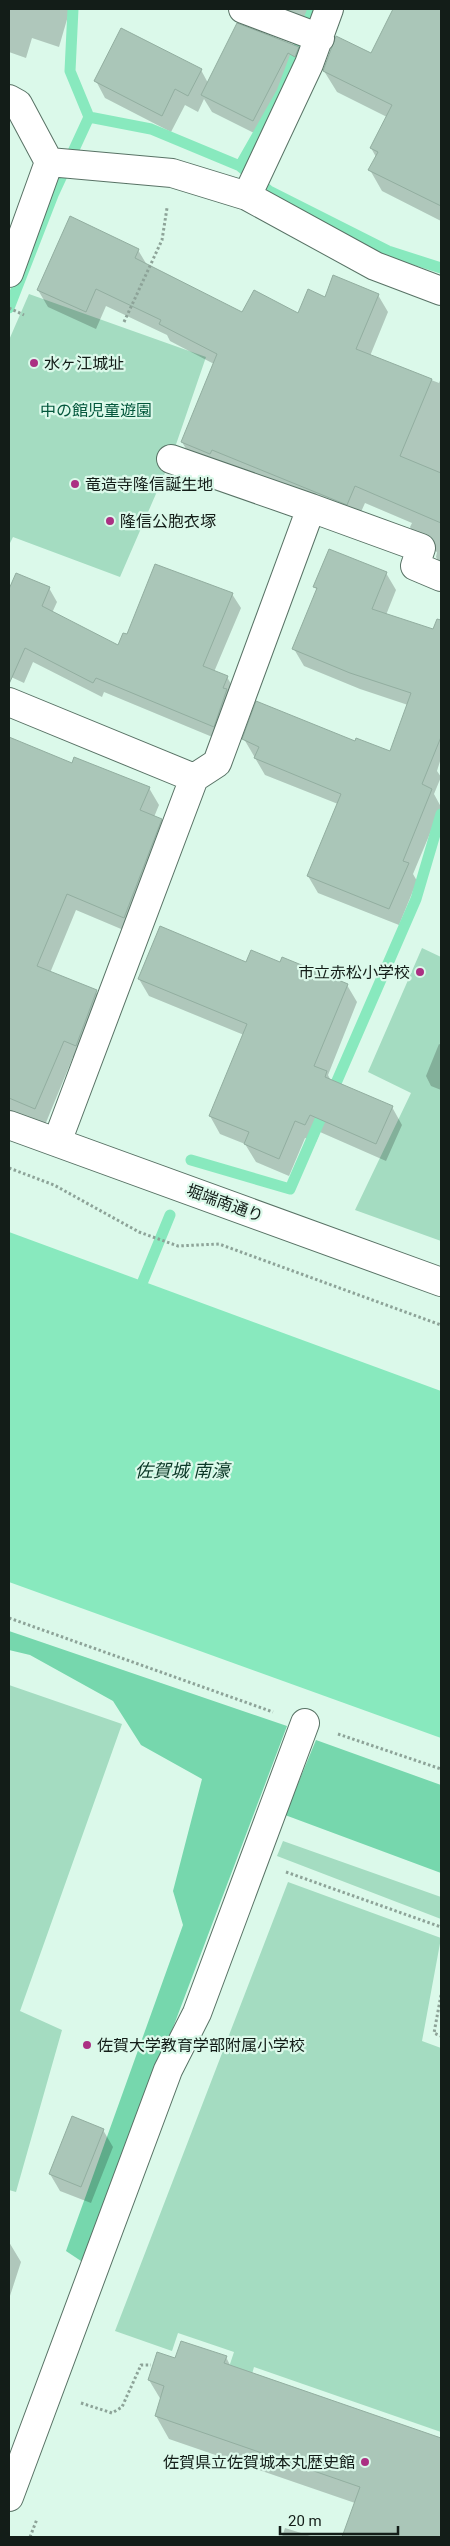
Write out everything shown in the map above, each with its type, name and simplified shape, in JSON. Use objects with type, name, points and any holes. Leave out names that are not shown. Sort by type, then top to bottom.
[{"type":"street","points":[[243,9],[310,34]]},
{"type":"street","points":[[253,183],[310,34],[329,9]]},
{"type":"street","points":[[9,99],[18,104],[62,163],[172,172],[253,183],[375,266],[441,291]]},
{"type":"street","points":[[9,273],[62,163]]},
{"type":"street","points":[[171,459],[421,548],[415,566],[441,577]]},
{"type":"street","points":[[57,1142],[194,778],[217,763],[311,508]]},
{"type":"street","points":[[9,702],[194,778]]},
{"type":"street","name":"堀端南通り","points":[[9,1125],[441,1282]]},
{"type":"street","points":[[9,2497],[168,2070],[197,2012],[305,1723]]},
{"type":"path","points":[[124,322],[162,240],[172,172]]},
{"type":"path","points":[[9,308],[24,315]]},
{"type":"path","points":[[9,1168],[54,1185],[139,1232],[178,1246],[218,1244],[441,1325]]},
{"type":"path","points":[[9,1618],[441,1769]]},
{"type":"path","points":[[281,1870],[441,1927]]},
{"type":"path","points":[[441,1995],[434,2033],[441,2036]]},
{"type":"path","points":[[81,2402],[112,2412],[122,2406],[141,2365],[151,2365]]},
{"type":"path","points":[[77,2412],[84,2393]]},
{"type":"path","points":[[30,2537],[40,2510]]},
{"type":"green space","name":"中の館児童遊園","points":[[29,294],[206,357],[171,459],[120,577],[13,537],[9,545],[9,340]]},
{"type":"green space","name":"市立赤松小学校","points":[[422,948],[441,957],[441,1241],[355,1210],[411,1093],[368,1072]]},
{"type":"green space","points":[[9,1685],[122,1724],[20,2011],[62,2030],[16,2192],[9,2190]]},
{"type":"green space","points":[[283,1841],[441,1897],[441,1919],[277,1856]]},
{"type":"green space","points":[[288,1882],[441,1938],[422,2041],[441,2048],[441,2432],[254,2367],[250,2381],[227,2373],[234,2352],[178,2333],[172,2351],[115,2331]]},
{"type":"shaded area","points":[[9,1631],[287,1726],[84,2263],[66,2251],[183,1925],[173,1891],[202,1779],[141,1745],[113,1701],[30,1655],[9,1650]]},
{"type":"shaded area","points":[[316,1740],[441,1785],[441,1873],[285,1815]]},
{"type":"water","name":"佐賀城 南濠","points":[[9,1232],[441,1391],[441,1738],[9,1582]]},
{"type":"building","points":[[393,9],[441,9],[441,206],[368,170],[378,152],[370,148],[392,105],[323,71],[336,36],[371,53]]},
{"type":"building","points":[[237,23],[299,47],[295,57],[288,53],[253,121],[201,95]]},
{"type":"building","points":[[121,28],[202,69],[188,96],[175,89],[162,116],[94,81]]},
{"type":"building","points":[[70,216],[139,249],[135,258],[242,312],[254,290],[298,313],[308,289],[325,297],[333,275],[379,294],[356,349],[432,379],[400,456],[441,473],[441,523],[355,486],[347,505],[212,450],[210,454],[181,442],[217,354],[159,324],[161,320],[96,289],[86,312],[37,290]]},
{"type":"building","points":[[329,549],[387,572],[372,609],[433,629],[437,619],[441,620],[441,737],[422,784],[432,789],[403,861],[409,863],[389,909],[307,876],[341,794],[254,758],[259,747],[242,739],[256,701],[355,741],[356,738],[390,751],[411,693],[350,673],[292,649],[317,588],[313,587]]},
{"type":"building","points":[[155,564],[233,593],[203,666],[228,676],[223,688],[227,689],[214,727],[96,678],[93,683],[25,648],[9,684],[9,589],[16,573],[50,587],[42,606],[118,645],[123,633],[127,634]]},
{"type":"building","points":[[9,737],[72,763],[74,757],[150,787],[140,810],[162,819],[124,918],[67,894],[37,966],[97,990],[76,1046],[64,1041],[35,1109],[9,1098]]},
{"type":"building","points":[[160,926],[246,962],[251,950],[280,962],[282,957],[348,984],[314,1066],[327,1071],[325,1077],[393,1106],[376,1144],[310,1115],[305,1125],[295,1121],[279,1159],[244,1144],[249,1132],[209,1116],[247,1024],[138,979]]},
{"type":"building","points":[[72,2116],[104,2129],[81,2187],[49,2174]]},
{"type":"building","name":"佐賀県立佐賀城本丸歴史館","points":[[181,2341],[227,2356],[224,2363],[441,2438],[441,2537],[342,2537],[360,2487],[155,2416],[164,2386],[148,2380],[157,2352],[175,2358]]},
{"type":"waterway","points":[[9,308],[53,195],[89,117],[70,71],[73,9]]},
{"type":"waterway","points":[[240,166],[282,92],[313,9]]},
{"type":"waterway","points":[[89,117],[151,129],[240,166],[269,191],[388,251],[441,268]]},
{"type":"waterway","points":[[191,1160],[290,1189],[416,899],[441,814]]},
{"type":"waterway","points":[[143,1281],[170,1215]]},
{"type":"place","name":"水ヶ江城址","points":[[34,363]]},
{"type":"place","name":"竜造寺隆信誕生地","points":[[75,484]]},
{"type":"place","name":"隆信公胞衣塚","points":[[110,521]]},
{"type":"place","name":"市立赤松小学校","points":[[420,972]]},
{"type":"place","name":"佐賀大学教育学部附属小学校","points":[[87,2045]]},
{"type":"place","name":"佐賀県立佐賀城本丸歴史館","points":[[365,2462]]}]
